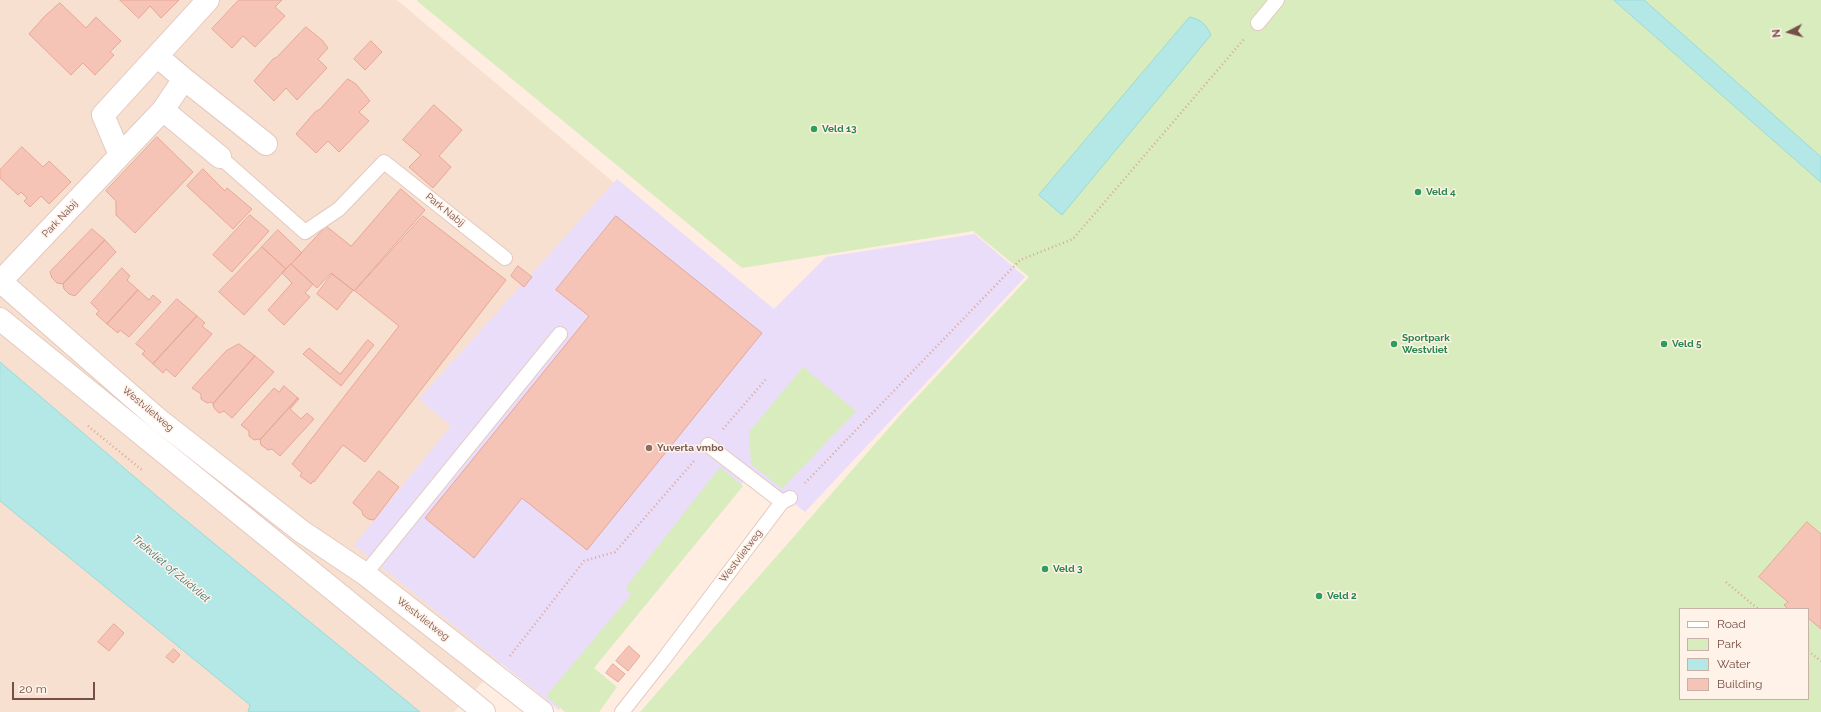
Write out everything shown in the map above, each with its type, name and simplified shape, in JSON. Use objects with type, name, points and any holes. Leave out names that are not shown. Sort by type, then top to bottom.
[{"type":"street","points":[[120,155],[102,114],[208,0]]},
{"type":"street","points":[[157,56],[184,80],[266,144]]},
{"type":"street","name":"Park Nabij","points":[[0,282],[163,110],[184,80]]},
{"type":"street","points":[[163,110],[220,157]]},
{"type":"street","name":"Westvlietweg","points":[[0,282],[159,420],[301,531],[365,574],[542,712]]},
{"type":"street","points":[[0,319],[484,712]]},
{"type":"street","points":[[284,550],[301,531]]},
{"type":"lane","points":[[1258,23],[1277,0]]},
{"type":"lane","name":"Park Nabij","points":[[220,157],[305,232],[339,209],[384,162],[505,258]]},
{"type":"lane","points":[[365,574],[560,334]]},
{"type":"lane","points":[[708,445],[786,500]]},
{"type":"lane","name":"Westvlietweg","points":[[622,712],[786,500]]},
{"type":"path","points":[[786,500],[1020,260],[1073,239],[1258,23]]},
{"type":"path","points":[[529,632],[584,561],[615,552],[767,378]]},
{"type":"path","points":[[1726,582],[1757,608]]},
{"type":"path","points":[[1809,652],[1821,661]]},
{"type":"shaded area","points":[[0,0],[397,0],[806,344],[454,712],[0,712]]},
{"type":"shaded area","name":"Yuverta vmbo","points":[[617,179],[774,309],[826,257],[975,234],[1025,277],[805,512],[752,471],[559,710],[354,545],[451,426],[419,399]]},
{"type":"green space","name":"Sportpark Westvliet","points":[[1821,0],[1821,712],[640,712],[904,411],[1029,277],[973,231],[742,268],[417,1]]},
{"type":"green space","points":[[803,367],[856,411],[782,489],[751,464],[749,432]]},
{"type":"green space","points":[[720,467],[743,486],[594,668],[617,687],[599,712],[565,712],[546,696],[631,595],[626,587]]},
{"type":"water","points":[[1614,0],[1644,0],[1821,157],[1821,182]]},
{"type":"water","points":[[1190,17],[1203,23],[1211,35],[1062,215],[1039,195]]},
{"type":"water","name":"Trekvliet of Zuidvliet","points":[[0,362],[172,509],[420,712],[248,712],[250,705],[0,501]]},
{"type":"building","points":[[120,0],[179,0],[161,18],[150,6],[139,18]]},
{"type":"building","points":[[239,0],[282,0],[275,7],[285,16],[255,47],[243,36],[232,48],[212,29]]},
{"type":"building","points":[[60,3],[86,28],[96,17],[121,41],[110,52],[114,55],[95,75],[83,63],[71,75],[29,34],[44,17]]},
{"type":"building","points":[[306,27],[322,40],[328,48],[318,59],[327,68],[297,100],[286,88],[274,101],[254,81],[273,59],[277,57]]},
{"type":"building","points":[[371,41],[382,52],[365,70],[354,59]]},
{"type":"building","points":[[348,79],[356,84],[370,101],[359,112],[369,121],[339,152],[328,141],[316,153],[296,134],[315,112],[320,109]]},
{"type":"building","points":[[434,105],[462,130],[439,156],[451,167],[433,188],[409,167],[421,155],[403,140]]},
{"type":"building","points":[[157,137],[193,172],[135,233],[116,215],[116,201],[106,191]]},
{"type":"building","points":[[22,147],[43,167],[49,161],[71,182],[49,204],[41,196],[30,207],[24,201],[27,198],[21,192],[18,195],[0,178],[0,170]]},
{"type":"building","points":[[203,169],[225,191],[227,188],[252,209],[233,229],[187,186]]},
{"type":"building","points":[[401,189],[425,210],[354,291],[331,273],[317,288],[291,264],[326,226],[351,246]]},
{"type":"building","points":[[250,215],[269,231],[232,272],[213,255]]},
{"type":"building","points":[[423,216],[506,280],[365,462],[343,445],[311,484],[300,476],[302,473],[292,464],[399,326],[355,291]]},
{"type":"building","points":[[616,216],[762,333],[587,550],[522,498],[474,558],[425,518],[589,316],[556,290]]},
{"type":"building","points":[[92,229],[105,240],[63,284],[57,283],[52,278],[50,272]]},
{"type":"building","points":[[278,230],[302,253],[286,269],[262,247]]},
{"type":"building","points":[[105,240],[116,252],[75,296],[69,294],[64,289],[63,284]]},
{"type":"building","points":[[262,247],[286,269],[244,315],[219,292]]},
{"type":"building","points":[[291,264],[313,284],[305,293],[310,297],[284,325],[268,310],[292,283],[282,273]]},
{"type":"building","points":[[518,266],[532,277],[524,287],[511,276]]},
{"type":"building","points":[[122,268],[130,276],[127,280],[138,290],[107,324],[96,314],[99,311],[91,303]]},
{"type":"building","points":[[332,274],[353,290],[337,310],[317,294]]},
{"type":"building","points":[[138,290],[149,300],[153,295],[161,302],[129,337],[120,330],[118,333],[107,324]]},
{"type":"building","points":[[177,299],[197,316],[153,364],[142,354],[145,351],[136,344]]},
{"type":"building","points":[[197,316],[205,323],[202,326],[212,334],[175,377],[166,369],[163,373],[153,364]]},
{"type":"building","points":[[368,340],[374,345],[341,386],[303,354],[309,348],[340,374]]},
{"type":"building","points":[[239,344],[255,356],[213,404],[211,402],[207,403],[201,399],[201,394],[192,388],[226,351]]},
{"type":"building","points":[[255,356],[274,372],[232,418],[224,411],[219,413],[214,408],[213,404]]},
{"type":"building","points":[[284,386],[298,398],[260,440],[254,440],[249,436],[249,431],[241,425],[274,388],[279,392]]},
{"type":"building","points":[[298,398],[299,399],[290,409],[301,419],[307,413],[314,419],[280,456],[272,449],[268,450],[261,445],[260,440]]},
{"type":"building","points":[[379,471],[399,487],[374,520],[368,519],[363,515],[362,511],[353,503]]},
{"type":"building","points":[[1807,522],[1821,534],[1821,629],[1809,619],[1809,608],[1787,608],[1784,605],[1788,602],[1759,577]]},
{"type":"building","points":[[114,624],[124,633],[109,651],[98,642]]},
{"type":"building","points":[[629,646],[640,656],[628,671],[616,661]]},
{"type":"building","points":[[174,649],[180,655],[173,663],[166,657]]},
{"type":"building","points":[[613,664],[625,674],[618,682],[606,673]]},
{"type":"place","name":"Veld 13","points":[[814,129]]},
{"type":"place","name":"Veld 4","points":[[1418,192]]},
{"type":"place","name":"Sportpark Westvliet","points":[[1394,344]]},
{"type":"place","name":"Veld 5","points":[[1664,344]]},
{"type":"place","name":"Yuverta vmbo","points":[[649,448]]},
{"type":"place","name":"Veld 3","points":[[1045,569]]},
{"type":"place","name":"Veld 2","points":[[1319,596]]}]
